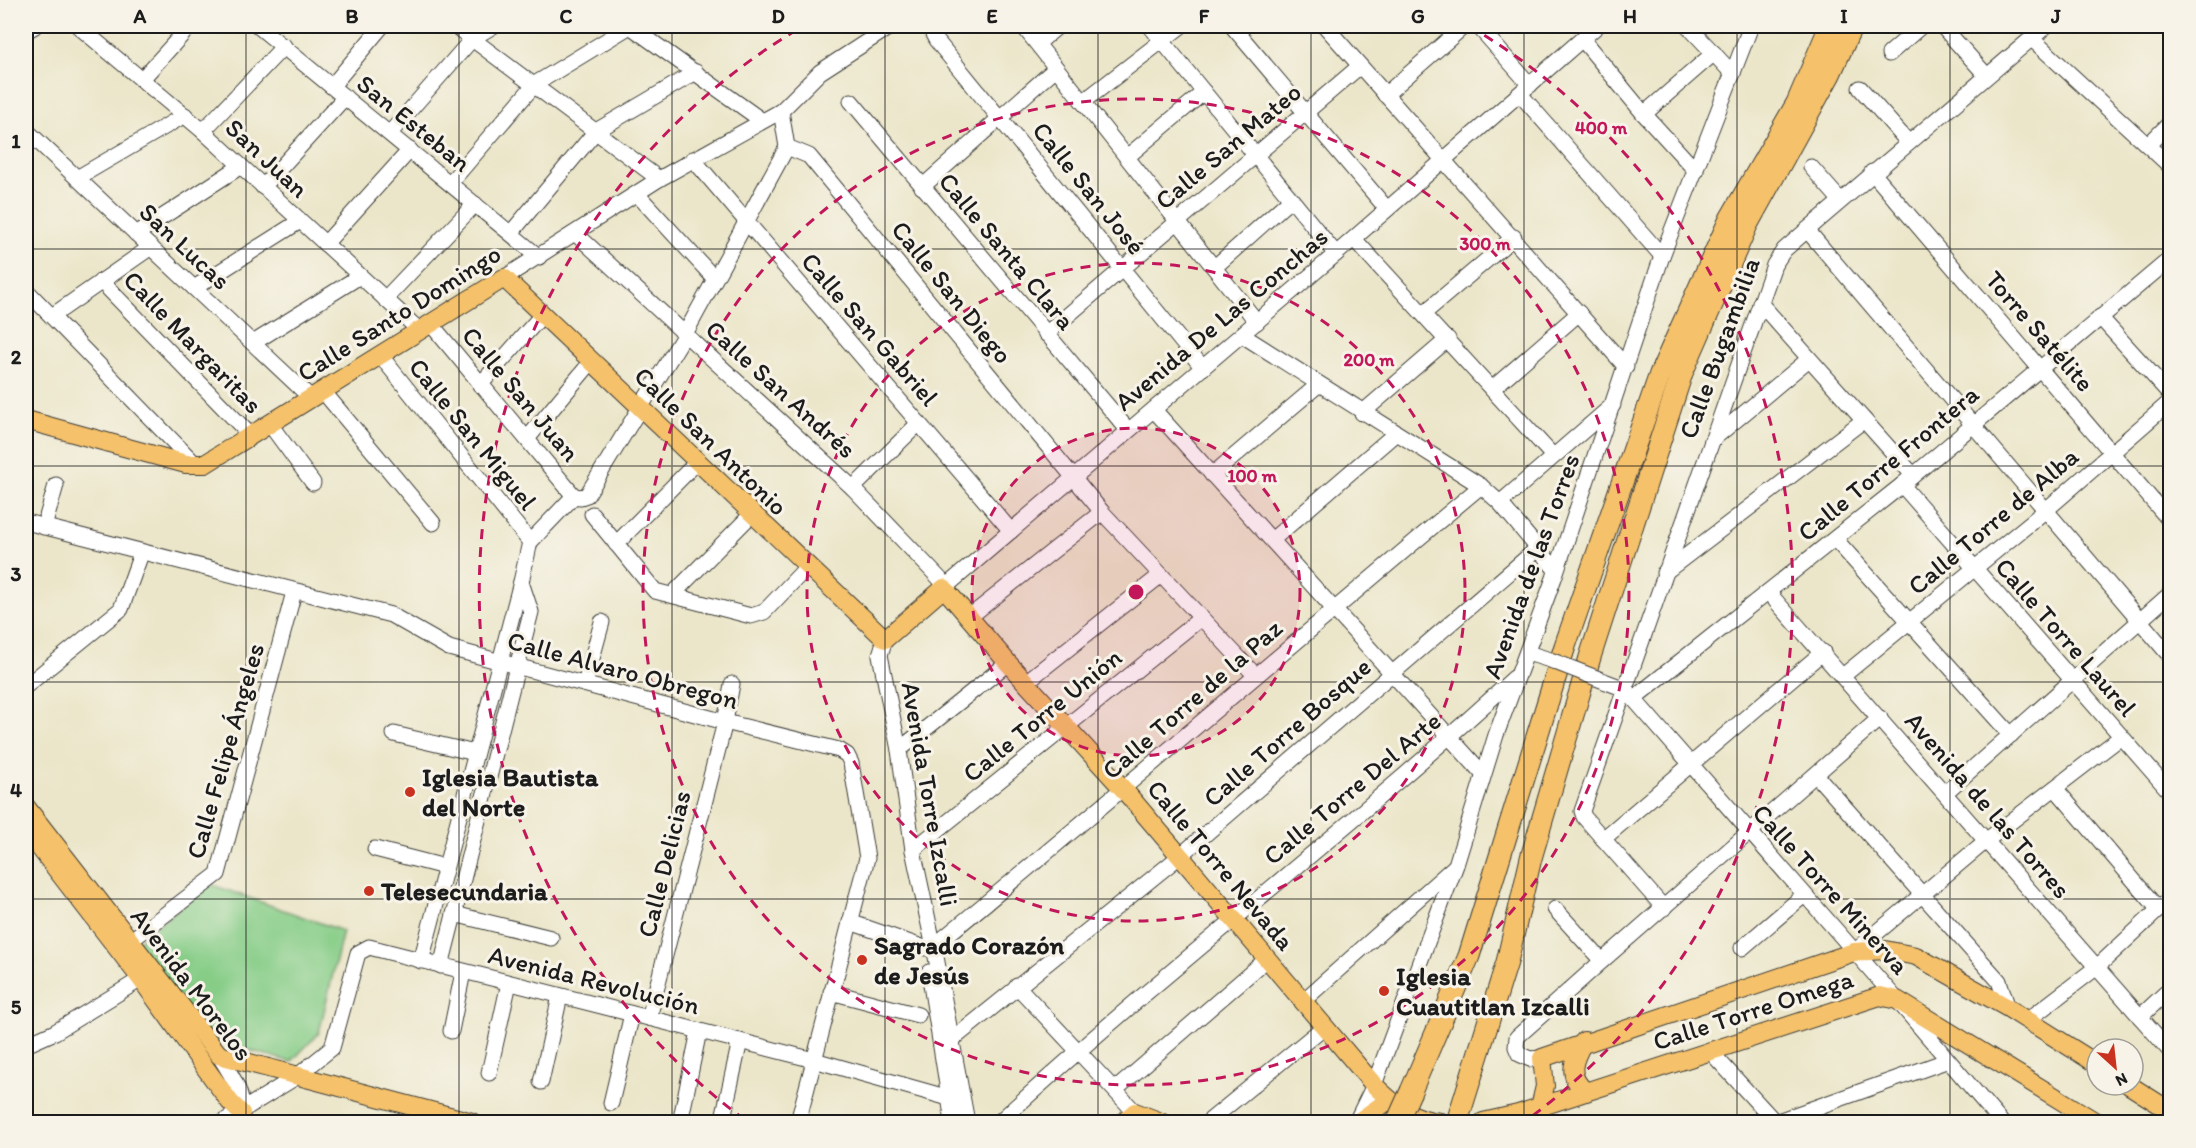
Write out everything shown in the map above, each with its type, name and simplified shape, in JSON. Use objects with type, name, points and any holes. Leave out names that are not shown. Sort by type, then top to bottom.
[{"type":"highway","points":[[1396,1122],[1469,956],[1565,646],[1660,374],[1730,219],[1797,103],[1830,26]]},
{"type":"highway","points":[[1457,1122],[1466,1101],[1507,962],[1531,858],[1590,654],[1682,373],[1747,225],[1830,74],[1852,26]]},
{"type":"main road","name":"Calle San Antonio","points":[[504,278],[807,567],[882,645]]},
{"type":"main road","name":"Calle Santo Domingo","points":[[196,465],[205,464],[504,278]]},
{"type":"main road","points":[[26,420],[196,465]]},
{"type":"main road","name":"Calle Torre Nevada","points":[[944,588],[1008,663],[1124,790],[1374,1085],[1389,1100],[1412,1114],[1440,1122]]},
{"type":"main road","name":"Avenida De Las Conchas","points":[[882,645],[944,588]]},
{"type":"main road","name":"Avenida Morelos","points":[[26,807],[125,946],[141,979],[243,1119]]},
{"type":"main road","name":"Avenida Morelos","points":[[26,830],[219,1055]]},
{"type":"main road","name":"Calle Torre Omega","points":[[1542,1058],[1584,1041],[1854,952],[1885,950],[1916,956],[2008,1008],[2085,1056]]},
{"type":"main road","name":"Calle Torre Omega","points":[[1483,1122],[1517,1118],[1540,1107],[1708,1050],[1880,996],[1898,1000],[2097,1122]]},
{"type":"main road","points":[[1584,1041],[1573,1059],[1572,1069],[1579,1086],[1586,1092]]},
{"type":"main road","points":[[219,1055],[472,1122]]},
{"type":"main road","points":[[1540,1107],[1545,1086],[1542,1058]]},
{"type":"main road","points":[[2145,1095],[2170,1111]]},
{"type":"main road","points":[[1357,1122],[1389,1100]]},
{"type":"main road","points":[[1130,1117],[1161,1122]]},
{"type":"street","name":"San Juan","points":[[78,26],[203,131],[385,299],[425,327]]},
{"type":"street","points":[[142,79],[190,26]]},
{"type":"street","name":"San Esteban","points":[[258,26],[276,31],[285,46],[539,257]]},
{"type":"street","points":[[332,86],[382,26]]},
{"type":"street","points":[[455,26],[660,179]]},
{"type":"street","points":[[390,133],[473,38],[492,26]]},
{"type":"street","points":[[450,183],[535,84],[630,26],[761,120]]},
{"type":"street","points":[[421,961],[530,542],[579,496],[640,409],[685,334],[745,219],[787,147],[781,111],[820,72],[891,26]]},
{"type":"street","points":[[1023,26],[1257,322]]},
{"type":"street","points":[[1038,43],[1058,26]]},
{"type":"street","points":[[1150,26],[1336,254]]},
{"type":"street","points":[[1083,102],[1181,26]]},
{"type":"street","points":[[1232,26],[1387,209]]},
{"type":"street","points":[[1324,26],[1514,237],[1626,367]]},
{"type":"street","points":[[1385,95],[1464,26]]},
{"type":"street","points":[[1478,26],[1525,90],[1662,256]]},
{"type":"street","points":[[1688,26],[1733,74]]},
{"type":"street","name":"Avenida de las Torres","points":[[1357,1122],[1374,1085],[1456,865],[1496,735],[1555,574],[1662,256],[1751,26]]},
{"type":"street","points":[[1888,54],[1921,26]]},
{"type":"street","points":[[1942,26],[1986,75]]},
{"type":"street","name":"Calle Bugambilia","points":[[1603,839],[1584,817],[1583,804],[1629,694],[1663,574],[1777,258],[1872,172],[2045,26]]},
{"type":"street","points":[[1586,31],[1644,114],[1696,171]]},
{"type":"street","name":"Avenida De Las Conchas","points":[[944,588],[1354,239],[1525,90],[1586,31]]},
{"type":"street","name":"Calle San José","points":[[938,33],[1001,117],[1203,368]]},
{"type":"street","points":[[2031,38],[2170,166]]},
{"type":"street","points":[[203,131],[285,46]]},
{"type":"street","points":[[1644,114],[1714,53]]},
{"type":"street","name":"Calle San Mateo","points":[[1046,334],[1360,66]]},
{"type":"street","points":[[922,187],[1056,68]]},
{"type":"street","points":[[511,233],[596,131],[696,72]]},
{"type":"street","points":[[1860,88],[1908,142]]},
{"type":"street","points":[[1126,157],[1204,92]]},
{"type":"street","points":[[263,187],[345,97]]},
{"type":"street","name":"Calle Santa Clara","points":[[851,101],[1128,430]]},
{"type":"street","name":"Calle Santo Domingo","points":[[504,278],[693,159],[781,111]]},
{"type":"street","points":[[77,178],[184,115]]},
{"type":"street","points":[[2148,145],[2170,123]]},
{"type":"street","name":"San Lucas","points":[[26,129],[253,343],[316,394],[433,523]]},
{"type":"street","name":"Calle San Diego","points":[[787,147],[809,156],[1102,513],[1255,675]]},
{"type":"street","points":[[326,244],[410,150]]},
{"type":"street","name":"Calle San Gabriel","points":[[693,159],[1011,531]]},
{"type":"street","points":[[136,234],[240,166]]},
{"type":"street","points":[[1811,167],[1840,201]]},
{"type":"street","name":"Torre Satélite","points":[[1872,172],[2168,515]]},
{"type":"street","points":[[637,194],[714,278]]},
{"type":"street","points":[[1215,266],[1291,199]]},
{"type":"street","points":[[385,299],[475,204]]},
{"type":"street","points":[[194,288],[300,221]]},
{"type":"street","points":[[1807,230],[2170,656]]},
{"type":"street","name":"Calle San Andrés","points":[[576,234],[853,489],[940,579],[944,588]]},
{"type":"street","points":[[1423,314],[1514,237]]},
{"type":"street","points":[[1354,239],[1553,456]]},
{"type":"street","points":[[52,316],[151,247]]},
{"type":"street","name":"Calle Torre Frontera","points":[[1629,694],[1835,539],[2100,317],[2168,266]]},
{"type":"street","points":[[253,343],[360,276]]},
{"type":"street","name":"Calle Margaritas","points":[[101,281],[250,435]]},
{"type":"street","points":[[26,291],[196,465]]},
{"type":"street","name":"Calle Torre Laurel","points":[[1760,303],[1864,420],[1974,567],[2170,792]]},
{"type":"street","points":[[1493,388],[1579,313]]},
{"type":"street","points":[[480,385],[543,314]]},
{"type":"street","points":[[2100,317],[2170,394]]},
{"type":"street","name":"Calle San Juan","points":[[425,327],[579,496]]},
{"type":"street","points":[[1242,335],[1362,413],[1481,486],[1500,503],[1538,548],[1555,574],[1555,597],[1515,711],[1496,735]]},
{"type":"street","points":[[1362,413],[1448,339]]},
{"type":"street","name":"Calle San Miguel","points":[[380,355],[530,542]]},
{"type":"street","points":[[1710,441],[1809,359]]},
{"type":"street","points":[[527,439],[592,361]]},
{"type":"street","points":[[1212,475],[1318,385]]},
{"type":"street","name":"Calle Torre de Alba","points":[[1844,675],[2046,510],[2170,402]]},
{"type":"street","points":[[1500,503],[1613,405]]},
{"type":"street","points":[[1154,410],[1483,774]]},
{"type":"street","points":[[1663,574],[1864,420]]},
{"type":"street","points":[[269,423],[313,483]]},
{"type":"street","points":[[853,489],[919,423]]},
{"type":"street","points":[[1273,539],[1396,433]]},
{"type":"street","points":[[616,544],[696,463]]},
{"type":"street","points":[[44,527],[56,485]]},
{"type":"street","name":"Calle Torre de la Paz","points":[[929,947],[1124,790],[1255,675],[1481,486]]},
{"type":"street","points":[[968,618],[1102,513]]},
{"type":"street","points":[[592,514],[655,591],[757,615],[807,567]]},
{"type":"street","points":[[672,595],[751,515]]},
{"type":"street","name":"Calle Alvaro Obregon","points":[[26,522],[141,554],[391,615],[449,648],[839,750],[847,755],[851,763],[867,858],[798,1122]]},
{"type":"street","points":[[1835,539],[2012,735]]},
{"type":"street","name":"Calle Torre Bosque","points":[[952,1040],[1180,856],[1538,548]]},
{"type":"street","points":[[26,686],[121,609],[141,554]]},
{"type":"street","points":[[1026,682],[1161,575]]},
{"type":"street","points":[[441,966],[531,612],[521,582]]},
{"type":"street","name":"Avenida de las Torres","points":[[1768,591],[1844,675],[2170,1051]]},
{"type":"street","name":"Calle Felipe Ángeles","points":[[125,946],[218,874],[294,592]]},
{"type":"street","points":[[1946,792],[2170,594]]},
{"type":"street","name":"Calle Torre Unión","points":[[913,850],[1201,618]]},
{"type":"street","points":[[585,684],[602,622]]},
{"type":"street","name":"Avenida Torre Izcalli","points":[[882,645],[929,947],[952,1040],[967,1122]]},
{"type":"street","points":[[1664,908],[1603,839],[1688,764],[1823,652]]},
{"type":"street","points":[[1534,655],[1604,681],[1629,694]]},
{"type":"street","points":[[899,750],[1008,663]]},
{"type":"street","name":"Calle Torre Del Arte","points":[[999,1122],[1077,1050],[1450,737],[1516,676]]},
{"type":"street","name":"Calle Delicias","points":[[649,1018],[725,722],[732,684]]},
{"type":"street","name":"Calle Torre Minerva","points":[[1629,694],[1688,764],[1898,1000],[1946,1061],[2001,1122]]},
{"type":"street","points":[[1542,1058],[1530,1059],[1519,1054],[1516,1047],[1517,1037],[1880,718]]},
{"type":"street","points":[[394,734],[475,753]]},
{"type":"street","points":[[479,736],[498,741]]},
{"type":"street","points":[[1854,952],[1987,840],[2121,737]]},
{"type":"street","points":[[1816,775],[1921,896],[1999,981],[2008,1008]]},
{"type":"street","points":[[2028,1020],[2097,967],[2165,905],[2055,788]]},
{"type":"street","points":[[375,849],[445,867]]},
{"type":"street","points":[[1303,1001],[1456,865]]},
{"type":"street","points":[[1742,948],[1804,895]]},
{"type":"street","points":[[1555,909],[1602,961]]},
{"type":"street","points":[[454,914],[550,938]]},
{"type":"street","points":[[850,922],[929,947],[953,1122]]},
{"type":"street","name":"Avenida Revolución","points":[[296,1077],[332,1048],[358,953],[369,947],[814,1060],[949,1098]]},
{"type":"street","points":[[1115,1090],[1268,959]]},
{"type":"street","points":[[451,1031],[463,972]]},
{"type":"street","points":[[26,1045],[55,1032],[141,979]]},
{"type":"street","points":[[489,1073],[509,983]]},
{"type":"street","points":[[1017,986],[1115,1090],[1130,1117]]},
{"type":"street","points":[[2140,1017],[2170,989]]},
{"type":"street","points":[[831,992],[918,1016]]},
{"type":"street","points":[[541,1082],[560,996]]},
{"type":"street","points":[[611,1103],[632,1014]]},
{"type":"street","points":[[1208,1122],[1325,1026]]},
{"type":"street","points":[[681,1118],[699,1031]]},
{"type":"street","points":[[723,1118],[740,1041]]},
{"type":"street","points":[[1708,1050],[1775,1122],[1946,1061]]},
{"type":"street","name":"Avenida Morelos","points":[[219,1055],[240,1093],[243,1119]]},
{"type":"street","points":[[223,1122],[243,1119],[296,1077]]},
{"type":"green space","points":[[210,884],[343,931],[319,1033],[291,1062],[210,1039],[137,942]]},
{"type":"place","name":"Iglesia Bautista del Norte","points":[[410,792]]},
{"type":"place","name":"Telesecundaria","points":[[369,891]]},
{"type":"place","name":"Sagrado Corazón de Jesús","points":[[862,960]]},
{"type":"place","name":"Iglesia Cuautitlan Izcalli","points":[[1384,991]]}]
